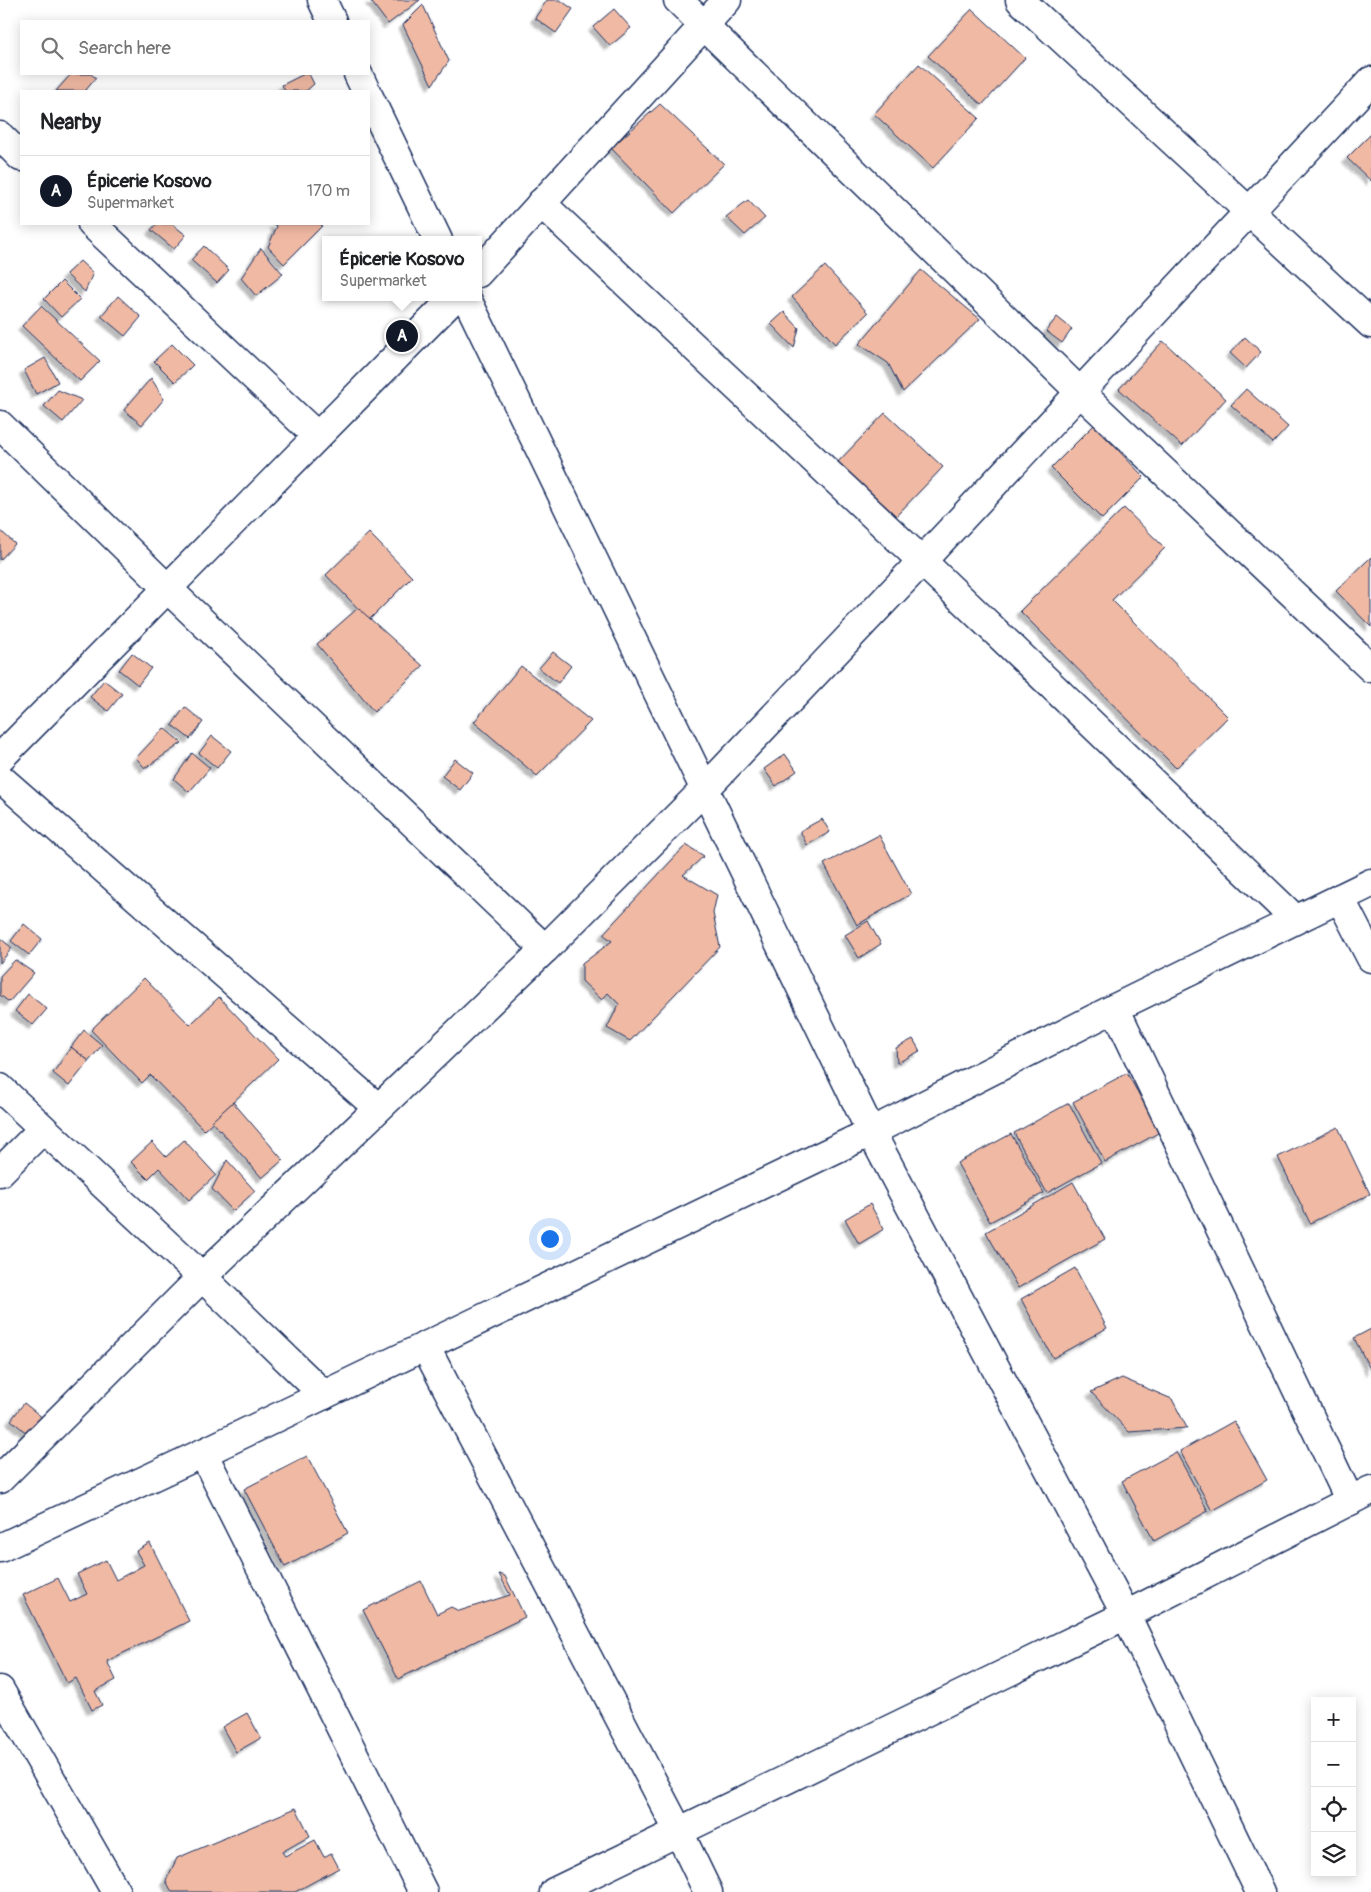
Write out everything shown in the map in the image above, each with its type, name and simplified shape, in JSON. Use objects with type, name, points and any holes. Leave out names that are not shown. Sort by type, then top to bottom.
[{"type":"street","points":[[322,0],[332,20]]},
{"type":"street","points":[[678,0],[1080,392],[1371,668]]},
{"type":"street","points":[[482,269],[727,0]]},
{"type":"street","points":[[1020,0],[1371,324]]},
{"type":"street","points":[[358,75],[366,90]]},
{"type":"street","points":[[0,1479],[202,1277],[544,948],[705,789],[922,561],[1371,81]]},
{"type":"street","points":[[370,98],[436,236]]},
{"type":"street","points":[[0,136],[20,155]]},
{"type":"street","points":[[541,203],[922,561],[1295,919]]},
{"type":"street","points":[[93,225],[317,436]]},
{"type":"street","points":[[0,758],[451,301]]},
{"type":"street","points":[[468,301],[871,1132],[1126,1615],[1260,1892]]},
{"type":"street","points":[[0,425],[167,588],[544,948]]},
{"type":"street","points":[[0,778],[378,1108]]},
{"type":"street","points":[[0,1548],[203,1453],[871,1132],[1115,1008],[1371,883]]},
{"type":"street","points":[[1340,898],[1371,958]]},
{"type":"street","points":[[554,1892],[1126,1615],[1360,1495],[1115,1008]]},
{"type":"street","points":[[0,1088],[202,1277],[324,1395]]},
{"type":"street","points":[[0,1172],[43,1129]]},
{"type":"street","points":[[425,1346],[679,1832],[708,1892]]},
{"type":"street","points":[[203,1453],[423,1892]]},
{"type":"street","points":[[0,1690],[116,1892]]},
{"type":"building","points":[[370,0],[420,0],[388,24]]},
{"type":"building","points":[[547,0],[560,0],[573,9],[556,33],[535,18]]},
{"type":"building","points":[[423,5],[449,61],[432,85],[403,25]]},
{"type":"building","points":[[614,9],[631,28],[610,46],[593,27]]},
{"type":"building","points":[[972,9],[1025,58],[982,105],[928,56]]},
{"type":"building","points":[[919,64],[979,118],[933,168],[874,114]]},
{"type":"building","points":[[70,75],[92,75],[96,78],[86,90],[57,90]]},
{"type":"building","points":[[302,75],[310,75],[314,84],[307,90],[284,90],[282,85]]},
{"type":"building","points":[[660,104],[724,164],[674,213],[611,148]]},
{"type":"building","points":[[1371,134],[1371,181],[1347,158]]},
{"type":"building","points":[[748,200],[765,218],[745,235],[726,217]]},
{"type":"building","points":[[155,225],[173,225],[186,235],[174,249],[151,230]]},
{"type":"building","points":[[276,225],[322,226],[284,264],[268,247],[277,226]]},
{"type":"building","points":[[204,246],[229,270],[217,283],[191,260]]},
{"type":"building","points":[[261,248],[283,274],[256,296],[241,278]]},
{"type":"building","points":[[80,261],[93,273],[85,292],[66,274]]},
{"type":"building","points":[[825,266],[868,313],[835,344],[792,297]]},
{"type":"building","points":[[921,270],[980,319],[903,392],[888,363],[859,344]]},
{"type":"building","points":[[62,281],[80,299],[61,317],[44,299]]},
{"type":"building","points":[[118,296],[141,317],[125,336],[101,316]]},
{"type":"building","points":[[41,306],[100,361],[80,381],[22,326]]},
{"type":"building","points":[[784,312],[799,328],[794,348],[771,324]]},
{"type":"building","points":[[1057,317],[1072,329],[1062,343],[1046,331]]},
{"type":"building","points":[[1245,337],[1261,352],[1246,368],[1230,353]]},
{"type":"building","points":[[1163,341],[1226,399],[1182,446],[1119,389]]},
{"type":"building","points":[[172,344],[193,365],[175,382],[154,361]]},
{"type":"building","points":[[45,358],[58,382],[36,394],[24,370]]},
{"type":"building","points":[[151,378],[164,399],[142,425],[124,410]]},
{"type":"building","points":[[1246,389],[1288,427],[1273,443],[1231,405]]},
{"type":"building","points":[[58,390],[82,400],[63,422],[44,406]]},
{"type":"building","points":[[885,413],[943,467],[896,516],[838,462]]},
{"type":"building","points":[[1094,425],[1144,477],[1102,519],[1051,468]]},
{"type":"building","points":[[1124,508],[1165,548],[1112,600],[1228,717],[1176,768],[1020,611]]},
{"type":"building","points":[[0,532],[15,544],[0,560]]},
{"type":"building","points":[[369,533],[412,577],[369,620],[326,575]]},
{"type":"building","points":[[1371,557],[1371,627],[1336,591]]},
{"type":"building","points":[[358,608],[423,666],[374,712],[317,644]]},
{"type":"building","points":[[553,652],[571,666],[558,683],[539,668]]},
{"type":"building","points":[[132,653],[151,668],[138,685],[119,670]]},
{"type":"building","points":[[521,666],[591,721],[537,776],[474,722]]},
{"type":"building","points":[[104,680],[122,694],[108,711],[90,697]]},
{"type":"building","points":[[185,707],[203,722],[190,739],[172,725]]},
{"type":"building","points":[[164,728],[182,743],[145,768],[136,758]]},
{"type":"building","points":[[212,736],[231,751],[217,768],[199,753]]},
{"type":"building","points":[[192,753],[210,768],[189,792],[174,779]]},
{"type":"building","points":[[785,754],[797,771],[776,786],[764,769]]},
{"type":"building","points":[[455,759],[473,773],[460,790],[442,776]]},
{"type":"building","points":[[822,819],[830,832],[807,845],[800,831]]},
{"type":"building","points":[[879,835],[911,894],[857,925],[824,864]]},
{"type":"building","points":[[686,845],[704,856],[683,875],[717,895],[713,913],[720,947],[630,1041],[607,1028],[619,1004],[608,993],[602,1000],[582,981],[582,964],[612,941],[603,934]]},
{"type":"building","points":[[868,921],[881,944],[859,958],[845,935]]},
{"type":"building","points":[[24,924],[42,939],[29,955],[11,941]]},
{"type":"building","points":[[0,938],[12,948],[0,963]]},
{"type":"building","points":[[15,960],[34,973],[9,1002],[0,995],[0,976]]},
{"type":"building","points":[[144,978],[190,1025],[219,997],[278,1059],[204,1130],[150,1075],[142,1083],[91,1030]]},
{"type":"building","points":[[28,994],[47,1009],[33,1025],[15,1011]]},
{"type":"building","points":[[84,1030],[102,1045],[89,1061],[71,1047]]},
{"type":"building","points":[[913,1039],[920,1051],[897,1063],[896,1048]]},
{"type":"building","points":[[71,1047],[89,1061],[69,1086],[53,1073]]},
{"type":"building","points":[[1127,1073],[1160,1132],[1105,1162],[1073,1102]]},
{"type":"building","points":[[233,1102],[283,1160],[262,1178],[212,1121]]},
{"type":"building","points":[[1069,1103],[1101,1163],[1047,1193],[1014,1133]]},
{"type":"building","points":[[1338,1127],[1370,1194],[1310,1223],[1278,1157]]},
{"type":"building","points":[[1011,1134],[1044,1193],[990,1222],[957,1163]]},
{"type":"building","points":[[184,1140],[216,1175],[189,1200],[159,1168],[148,1179],[131,1162],[152,1142],[166,1157]]},
{"type":"building","points":[[227,1160],[255,1191],[233,1211],[212,1189]]},
{"type":"building","points":[[1073,1182],[1105,1239],[1018,1288],[986,1232]]},
{"type":"building","points":[[870,1204],[884,1229],[859,1244],[845,1219]]},
{"type":"building","points":[[1075,1268],[1107,1328],[1053,1358],[1021,1299]]},
{"type":"building","points":[[1371,1329],[1371,1371],[1354,1338]]},
{"type":"building","points":[[1122,1378],[1172,1399],[1187,1428],[1129,1432],[1091,1392]]},
{"type":"building","points":[[24,1403],[43,1418],[29,1435],[11,1420]]},
{"type":"building","points":[[1234,1421],[1267,1480],[1212,1511],[1180,1451]]},
{"type":"building","points":[[1176,1452],[1208,1511],[1154,1541],[1122,1481]]},
{"type":"building","points":[[307,1456],[348,1533],[285,1567],[244,1489]]},
{"type":"building","points":[[150,1543],[189,1621],[107,1661],[116,1680],[95,1691],[102,1705],[92,1710],[76,1678],[67,1683],[23,1595],[58,1578],[70,1602],[87,1594],[77,1574],[106,1560],[116,1580],[144,1565],[136,1551]]},
{"type":"building","points":[[499,1574],[505,1576],[525,1617],[398,1679],[363,1610],[421,1581],[437,1614],[451,1607],[459,1611],[510,1595]]},
{"type":"building","points":[[247,1713],[261,1738],[236,1752],[222,1727]]},
{"type":"building","points":[[296,1808],[310,1836],[282,1852],[285,1856],[315,1840],[324,1857],[331,1853],[339,1868],[295,1892],[172,1892],[166,1881],[177,1858]]},
{"type":"place","name":"Épicerie Kosovo","points":[[402,336]]}]
